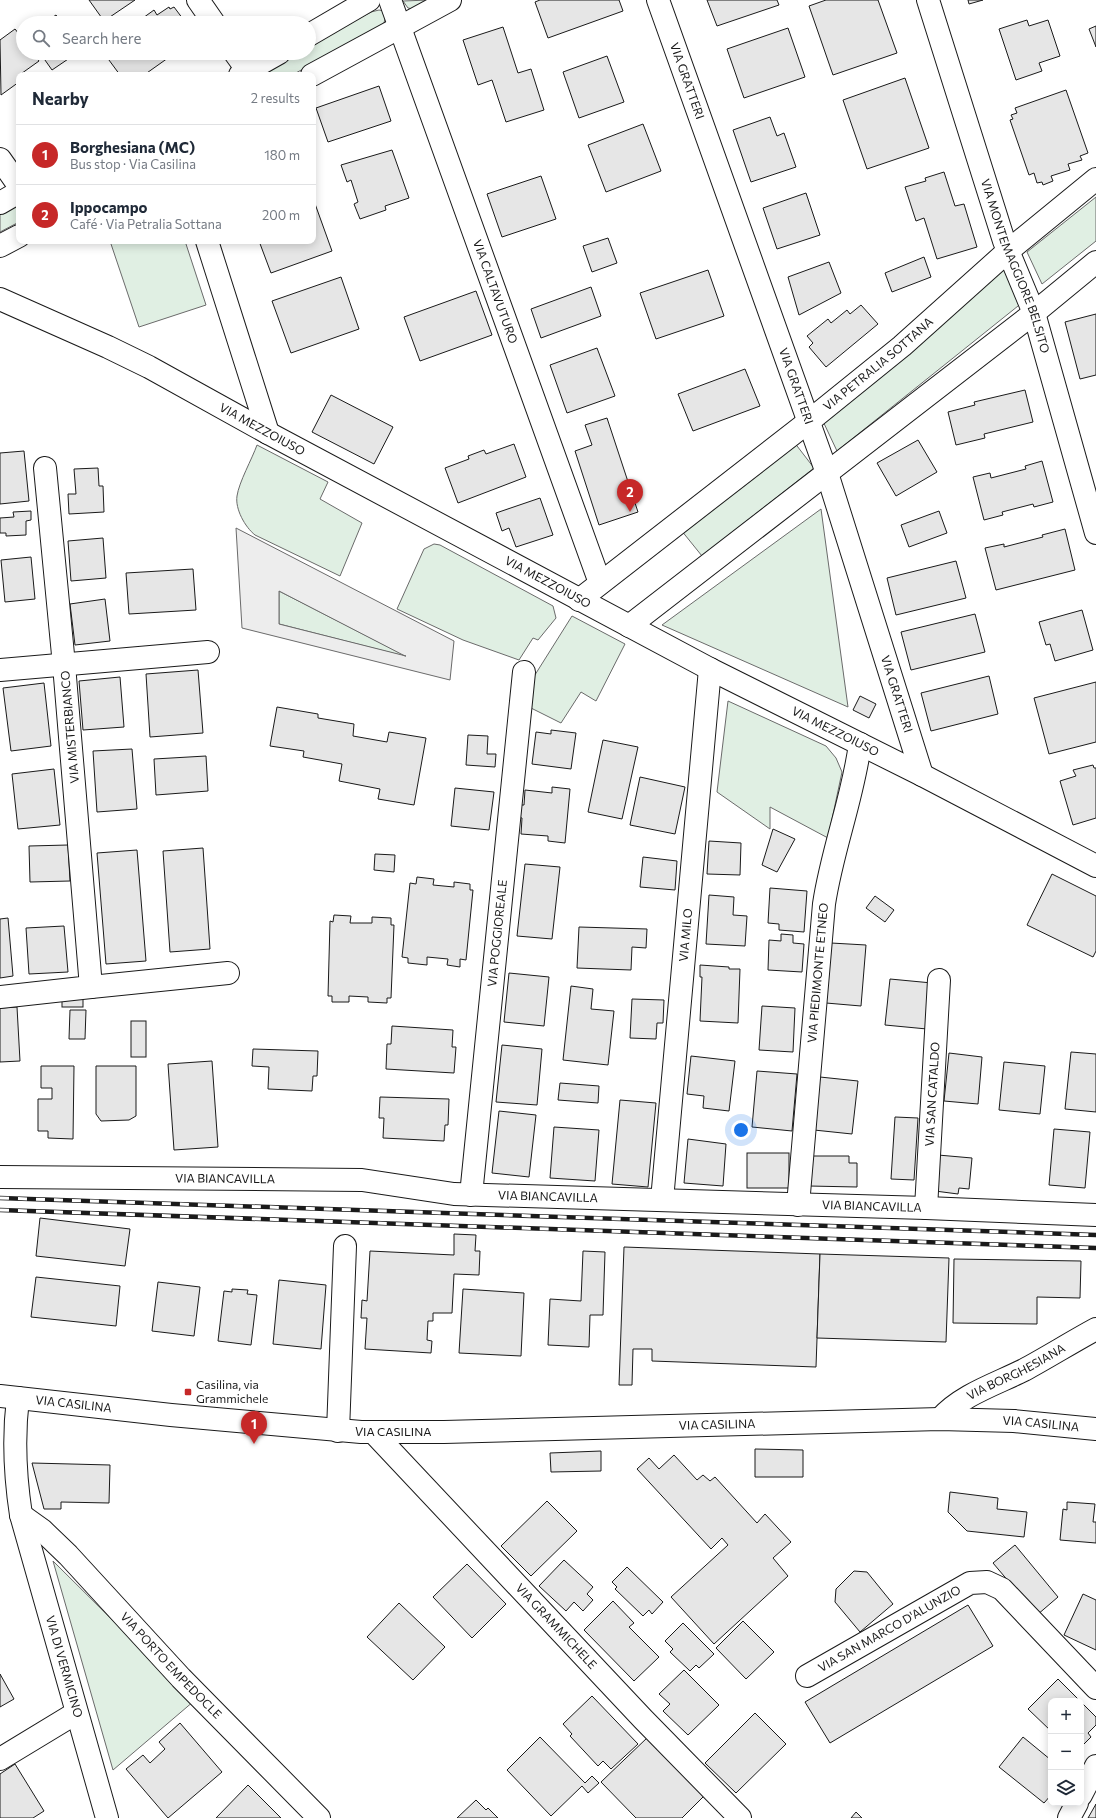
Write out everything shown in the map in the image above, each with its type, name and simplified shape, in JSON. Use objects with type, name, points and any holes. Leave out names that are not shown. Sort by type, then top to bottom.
[{"type":"street","points":[[198,0],[209,16]]},
{"type":"street","points":[[316,31],[369,0]]},
{"type":"street","name":"VIA CALTAVUTURO","points":[[390,0],[600,583]]},
{"type":"street","points":[[316,73],[450,0]]},
{"type":"street","name":"VIA GRATTERI","points":[[658,0],[827,472],[922,775]]},
{"type":"street","name":"VIA MONTEMAGGIORE BELSITO","points":[[928,0],[1008,250],[1034,312],[1096,533]]},
{"type":"street","points":[[238,60],[244,72]]},
{"type":"street","points":[[246,72],[267,60]]},
{"type":"street","points":[[0,160],[16,182]]},
{"type":"street","name":"VIA PETRALIA SOTTANA","points":[[579,600],[808,422],[902,346],[1008,250],[1096,178]]},
{"type":"street","points":[[0,203],[16,194]]},
{"type":"street","points":[[0,246],[16,238]]},
{"type":"street","points":[[208,244],[268,433]]},
{"type":"street","points":[[629,626],[1034,312],[1096,262]]},
{"type":"street","name":"VIA MEZZOIUSO","points":[[0,299],[130,358],[710,669],[922,775],[1096,866]]},
{"type":"street","name":"VIA MISTERBIANCO","points":[[45,468],[64,664],[91,987]]},
{"type":"street","points":[[0,670],[208,652]]},
{"type":"street","name":"VIA MILO","points":[[662,1200],[710,669]]},
{"type":"street","name":"VIA POGGIOREALE","points":[[471,1195],[524,672]]},
{"type":"street","name":"VIA PIEDIMONTE ETNEO","points":[[798,1205],[824,904],[828,876],[855,778],[860,744]]},
{"type":"street","points":[[0,997],[228,973]]},
{"type":"street","name":"VIA SAN CATALDO","points":[[926,1208],[939,980]]},
{"type":"street","name":"VIA BIANCAVILLA","points":[[0,1177],[362,1180],[383,1182],[436,1192],[471,1195],[926,1208],[1096,1215]]},
{"type":"street","name":"VIA CASILINA","points":[[338,1431],[344,1246]]},
{"type":"street","name":"VIA BORGHESIANA","points":[[940,1419],[948,1410],[960,1401],[1024,1369],[1096,1329]]},
{"type":"street","name":"VIA CASILINA","points":[[9,1397],[338,1431],[373,1432],[940,1419],[1020,1422],[1096,1429]]},
{"type":"street","name":"VIA DI VERMICINO","points":[[9,1397],[14,1424],[15,1468],[22,1515],[76,1712],[107,1818]]},
{"type":"street","name":"VIA GRAMMICHELE","points":[[373,1432],[642,1719],[740,1818]]},
{"type":"street","name":"VIA DI VERMICINO","points":[[0,1472],[22,1515]]},
{"type":"street","name":"VIA PORTO EMPEDOCLE","points":[[22,1515],[51,1537],[181,1678],[319,1818]]},
{"type":"street","name":"VIA SAN MARCO D'ALUNZIO","points":[[807,1676],[970,1582],[987,1582],[1002,1589],[1096,1688]]},
{"type":"street","points":[[0,1759],[76,1712]]},
{"type":"street","points":[[1084,1789],[1096,1766]]},
{"type":"street","points":[[1069,1818],[1075,1806]]},
{"type":"green space","points":[[429,0],[413,9],[408,8],[403,1]]},
{"type":"green space","points":[[379,10],[384,11],[386,16],[383,26],[298,72],[260,72],[282,60],[316,60],[316,41],[371,12]]},
{"type":"green space","points":[[1096,197],[1096,241],[1042,284],[1027,252]]},
{"type":"green space","points":[[16,203],[16,224],[0,232],[0,211]]},
{"type":"green space","points":[[111,244],[186,244],[206,305],[139,327]]},
{"type":"green space","points":[[1006,263],[1023,302],[837,451],[821,417]]},
{"type":"green space","points":[[794,442],[814,468],[702,556],[681,530]]},
{"type":"green space","points":[[257,445],[328,482],[320,499],[362,523],[340,576],[255,535],[244,523],[239,512],[237,501],[238,490]]},
{"type":"green space","points":[[821,509],[848,707],[662,625]]},
{"type":"green space","points":[[434,544],[440,545],[553,606],[556,618],[538,640],[533,638],[519,660],[463,640],[397,609],[424,549]]},
{"type":"green space","points":[[279,591],[408,657],[279,624]]},
{"type":"green space","points":[[572,616],[625,644],[596,701],[581,692],[561,723],[529,707],[533,678]]},
{"type":"green space","points":[[728,701],[826,746],[836,758],[842,772],[828,838],[770,807],[770,829],[717,792]]},
{"type":"green space","points":[[53,1561],[194,1701],[113,1770]]},
{"type":"shaded area","points":[[236,528],[454,641],[450,680],[242,628]],"holes":[[[279,591],[404,656],[279,624]]]},
{"type":"building","points":[[89,0],[135,0],[111,16],[100,16]]},
{"type":"building","points":[[540,0],[619,0],[623,11],[548,38],[535,2]]},
{"type":"building","points":[[707,0],[777,0],[779,5],[717,26]]},
{"type":"building","points":[[826,0],[878,0],[897,53],[833,75],[809,6]]},
{"type":"building","points":[[968,0],[983,0],[969,4]]},
{"type":"building","points":[[169,7],[170,9],[174,7],[181,16],[146,16],[154,10],[157,15]]},
{"type":"building","points":[[1027,20],[1029,26],[1048,20],[1060,56],[1039,63],[1042,71],[1016,80],[999,29]]},
{"type":"building","points":[[1096,26],[1096,47],[1089,29]]},
{"type":"building","points":[[503,27],[518,73],[531,69],[544,110],[506,122],[492,80],[478,85],[463,40]]},
{"type":"building","points":[[788,28],[805,77],[744,98],[727,49]]},
{"type":"building","points":[[15,29],[16,60],[39,61],[24,72],[16,72],[16,84],[1,95],[0,40]]},
{"type":"building","points":[[607,56],[624,102],[579,118],[563,72]]},
{"type":"building","points":[[45,60],[67,60],[52,70]]},
{"type":"building","points":[[109,60],[165,60],[148,72],[118,72]]},
{"type":"building","points":[[905,78],[929,148],[867,169],[843,100]]},
{"type":"building","points":[[379,86],[391,121],[328,142],[316,108]]},
{"type":"building","points":[[1066,90],[1088,153],[1080,156],[1082,160],[1068,164],[1070,170],[1051,176],[1053,181],[1043,185],[1042,182],[1037,183],[1034,173],[1029,175],[1010,120],[1013,119],[1011,115],[1017,113],[1015,108]]},
{"type":"building","points":[[770,117],[777,136],[784,133],[796,167],[751,182],[733,130]]},
{"type":"building","points":[[643,124],[661,171],[606,192],[588,145]]},
{"type":"building","points":[[392,150],[409,198],[385,206],[386,210],[360,219],[354,204],[358,202],[351,180],[347,182],[341,165]]},
{"type":"building","points":[[944,172],[955,206],[964,204],[977,247],[937,259],[924,218],[916,221],[905,187],[926,181],[925,178]]},
{"type":"building","points":[[541,176],[556,219],[502,237],[487,194]]},
{"type":"building","points":[[806,193],[820,235],[777,249],[763,208]]},
{"type":"building","points":[[316,207],[332,251],[271,273],[260,244],[316,244]]},
{"type":"building","points":[[608,238],[617,263],[592,272],[583,246]]},
{"type":"building","points":[[924,257],[931,277],[892,292],[885,273]]},
{"type":"building","points":[[829,262],[841,293],[799,315],[788,277]]},
{"type":"building","points":[[708,270],[724,316],[656,339],[640,293]]},
{"type":"building","points":[[341,277],[359,329],[291,353],[272,301]]},
{"type":"building","points":[[591,287],[601,316],[541,338],[531,309]]},
{"type":"building","points":[[476,291],[492,335],[420,361],[404,317]]},
{"type":"building","points":[[861,305],[878,324],[826,367],[809,347],[813,343],[807,336],[828,319],[831,323],[847,310],[850,314]]},
{"type":"building","points":[[1096,314],[1096,375],[1080,379],[1065,322]]},
{"type":"building","points":[[597,348],[615,396],[567,413],[550,365]]},
{"type":"building","points":[[745,369],[760,406],[693,431],[678,394]]},
{"type":"building","points":[[1025,390],[1033,422],[984,434],[985,438],[956,445],[948,412],[975,405],[974,402]]},
{"type":"building","points":[[331,395],[393,427],[374,464],[312,432]]},
{"type":"building","points":[[607,418],[638,512],[599,525],[575,451],[592,445],[585,425]]},
{"type":"building","points":[[918,440],[937,472],[896,496],[877,463]]},
{"type":"building","points":[[514,444],[526,477],[458,503],[445,468],[469,459],[468,456],[484,450],[486,454]]},
{"type":"building","points":[[24,451],[29,501],[0,504],[0,453]]},
{"type":"building","points":[[1042,461],[1053,502],[1034,507],[1033,504],[1002,512],[1003,515],[984,520],[973,477],[990,473],[991,478],[1026,469],[1025,466]]},
{"type":"building","points":[[98,468],[99,486],[103,486],[104,512],[69,514],[68,494],[76,494],[74,469]]},
{"type":"building","points":[[540,498],[553,535],[516,547],[509,528],[502,531],[496,513]]},
{"type":"building","points":[[31,511],[31,520],[26,521],[26,535],[6,536],[6,533],[0,533],[0,518],[14,517],[13,512]]},
{"type":"building","points":[[939,511],[947,533],[909,547],[901,525]]},
{"type":"building","points":[[1065,529],[1075,570],[996,590],[985,548],[1004,544],[1004,547],[1043,537],[1042,535]]},
{"type":"building","points":[[103,538],[106,578],[71,581],[68,541]]},
{"type":"building","points":[[31,557],[35,599],[5,602],[1,560]]},
{"type":"building","points":[[956,561],[966,598],[896,615],[887,578]]},
{"type":"building","points":[[193,569],[196,610],[129,614],[126,573]]},
{"type":"building","points":[[105,599],[110,641],[75,645],[70,604]]},
{"type":"building","points":[[1082,610],[1093,650],[1055,661],[1050,644],[1046,645],[1039,622]]},
{"type":"building","points":[[975,614],[985,652],[911,670],[901,632]]},
{"type":"building","points":[[198,670],[203,733],[150,737],[146,674]]},
{"type":"building","points":[[989,676],[998,714],[931,731],[921,693]]},
{"type":"building","points":[[120,677],[124,727],[83,730],[79,681]]},
{"type":"building","points":[[1096,682],[1096,742],[1049,754],[1034,698]]},
{"type":"building","points":[[44,683],[51,746],[11,751],[3,688]]},
{"type":"building","points":[[860,696],[876,704],[869,718],[853,710]]},
{"type":"building","points":[[277,707],[318,714],[318,718],[354,724],[353,736],[387,742],[389,732],[426,738],[414,805],[378,799],[380,789],[339,781],[342,764],[303,757],[304,751],[270,746]]},
{"type":"building","points":[[551,730],[576,733],[571,769],[532,764],[536,732],[551,734]]},
{"type":"building","points":[[468,735],[488,736],[487,754],[496,754],[495,767],[466,765]]},
{"type":"building","points":[[603,740],[638,747],[622,819],[588,812]]},
{"type":"building","points":[[132,749],[137,809],[97,812],[93,751]]},
{"type":"building","points":[[206,756],[208,791],[156,795],[154,759]]},
{"type":"building","points":[[1093,765],[1094,768],[1096,768],[1096,818],[1073,825],[1060,781],[1076,776],[1073,770]]},
{"type":"building","points":[[54,769],[60,825],[18,829],[12,774]]},
{"type":"building","points":[[640,777],[685,787],[675,834],[630,825]]},
{"type":"building","points":[[552,787],[570,789],[565,843],[548,841],[548,836],[521,834],[522,818],[518,817],[519,805],[524,805],[525,790],[552,793]]},
{"type":"building","points":[[455,788],[494,792],[489,830],[451,826]]},
{"type":"building","points":[[773,829],[795,839],[777,872],[762,865]]},
{"type":"building","points":[[709,841],[741,843],[740,875],[707,874]]},
{"type":"building","points":[[68,845],[70,881],[30,882],[29,846]]},
{"type":"building","points":[[203,848],[210,949],[170,952],[163,851]]},
{"type":"building","points":[[137,850],[146,961],[106,964],[97,853]]},
{"type":"building","points":[[375,854],[395,855],[394,872],[374,870]]},
{"type":"building","points":[[643,857],[677,861],[675,890],[640,887]]},
{"type":"building","points":[[525,864],[560,867],[552,939],[517,936]]},
{"type":"building","points":[[1052,874],[1096,896],[1096,951],[1093,957],[1027,925]]},
{"type":"building","points":[[417,877],[434,879],[433,885],[454,887],[454,882],[470,884],[470,890],[473,890],[466,960],[460,959],[460,967],[447,965],[448,959],[427,957],[427,965],[408,963],[408,958],[402,957],[410,883],[416,884]]},
{"type":"building","points":[[770,888],[807,891],[804,932],[779,930],[779,924],[768,923]]},
{"type":"building","points":[[709,895],[734,897],[733,915],[747,916],[745,946],[706,944]]},
{"type":"building","points":[[875,896],[894,910],[885,922],[866,908]]},
{"type":"building","points":[[334,915],[351,916],[350,923],[372,923],[372,917],[391,918],[391,925],[394,925],[391,998],[387,998],[387,1003],[368,1002],[368,997],[349,996],[349,1002],[332,1002],[332,996],[328,996],[330,921],[333,922]]},
{"type":"building","points":[[8,918],[13,976],[0,978],[0,919]]},
{"type":"building","points":[[64,926],[68,972],[29,974],[26,928]]},
{"type":"building","points":[[579,927],[647,929],[646,948],[632,947],[631,970],[577,968]]},
{"type":"building","points":[[781,934],[793,935],[793,943],[804,944],[802,972],[768,970],[769,940],[781,941]]},
{"type":"building","points":[[831,943],[866,945],[861,1006],[826,1003]]},
{"type":"building","points":[[700,965],[740,969],[738,1023],[700,1021],[702,977],[700,977]]},
{"type":"building","points":[[509,973],[549,977],[544,1026],[504,1022]]},
{"type":"building","points":[[890,979],[932,983],[927,1029],[885,1025]]},
{"type":"building","points":[[571,986],[593,989],[591,1009],[614,1011],[608,1065],[563,1060]]},
{"type":"building","points":[[62,995],[83,995],[83,1007],[62,1007]]},
{"type":"building","points":[[632,999],[664,1000],[663,1023],[657,1023],[656,1039],[630,1038]]},
{"type":"building","points":[[762,1006],[795,1008],[793,1052],[759,1050]]},
{"type":"building","points":[[17,1007],[20,1061],[0,1062],[0,1008]]},
{"type":"building","points":[[70,1010],[86,1010],[85,1039],[69,1039]]},
{"type":"building","points":[[131,1021],[146,1021],[146,1057],[131,1057]]},
{"type":"building","points":[[392,1026],[453,1030],[452,1047],[456,1047],[454,1073],[386,1069],[387,1044],[391,1044]]},
{"type":"building","points":[[502,1045],[542,1049],[537,1105],[496,1102]]},
{"type":"building","points":[[253,1049],[318,1051],[317,1076],[313,1076],[312,1091],[268,1089],[269,1067],[252,1066]]},
{"type":"building","points":[[1071,1052],[1096,1054],[1096,1112],[1065,1109]]},
{"type":"building","points":[[949,1053],[982,1057],[978,1104],[944,1101]]},
{"type":"building","points":[[691,1056],[735,1061],[729,1111],[703,1108],[704,1096],[687,1094]]},
{"type":"building","points":[[212,1061],[218,1147],[174,1150],[168,1064]]},
{"type":"building","points":[[1004,1062],[1045,1066],[1040,1114],[999,1110]]},
{"type":"building","points":[[41,1066],[74,1066],[73,1139],[48,1138],[48,1131],[38,1131],[38,1099],[52,1099],[52,1088],[41,1088]]},
{"type":"building","points":[[96,1066],[136,1066],[136,1116],[129,1120],[101,1121],[96,1114]]},
{"type":"building","points":[[757,1071],[797,1074],[792,1131],[752,1127]]},
{"type":"building","points":[[820,1077],[858,1081],[852,1134],[814,1130]]},
{"type":"building","points":[[560,1083],[599,1086],[598,1103],[558,1100]]},
{"type":"building","points":[[380,1097],[449,1099],[448,1125],[445,1125],[444,1141],[383,1138],[384,1118],[379,1118]]},
{"type":"building","points":[[620,1100],[656,1103],[648,1187],[612,1184]]},
{"type":"building","points":[[499,1111],[536,1115],[529,1177],[492,1173]]},
{"type":"building","points":[[895,1117],[918,1118],[914,1180],[891,1179]]},
{"type":"building","points":[[554,1127],[599,1130],[595,1181],[550,1178]]},
{"type":"building","points":[[1054,1129],[1090,1132],[1085,1188],[1049,1185]]},
{"type":"building","points":[[688,1139],[726,1144],[723,1186],[684,1183]]},
{"type":"building","points":[[747,1153],[789,1153],[789,1188],[747,1188]]},
{"type":"building","points":[[938,1155],[972,1158],[969,1189],[959,1188],[958,1194],[935,1191]]},
{"type":"building","points":[[810,1156],[849,1156],[849,1163],[857,1163],[857,1187],[809,1186]]},
{"type":"building","points":[[40,1218],[130,1229],[125,1266],[36,1256]]},
{"type":"building","points":[[454,1234],[476,1235],[475,1251],[480,1251],[479,1275],[454,1274],[452,1313],[433,1313],[433,1321],[428,1321],[427,1340],[432,1341],[431,1353],[365,1349],[367,1318],[361,1318],[362,1300],[367,1301],[370,1251],[454,1255]]},
{"type":"building","points":[[624,1247],[820,1254],[816,1367],[652,1361],[652,1349],[633,1349],[632,1385],[619,1385]]},
{"type":"building","points":[[583,1251],[605,1252],[603,1315],[590,1315],[589,1347],[548,1345],[550,1299],[581,1301]]},
{"type":"building","points":[[820,1254],[949,1258],[946,1342],[817,1338]]},
{"type":"building","points":[[954,1259],[1081,1261],[1080,1298],[1037,1297],[1037,1324],[953,1323]]},
{"type":"building","points":[[36,1277],[120,1286],[116,1326],[31,1317]]},
{"type":"building","points":[[279,1280],[326,1285],[321,1349],[273,1344]]},
{"type":"building","points":[[158,1282],[200,1287],[194,1336],[152,1331]]},
{"type":"building","points":[[232,1289],[248,1290],[247,1294],[257,1295],[251,1345],[218,1341],[224,1291],[232,1292]]},
{"type":"building","points":[[463,1289],[524,1293],[521,1356],[459,1353]]},
{"type":"building","points":[[755,1449],[803,1450],[803,1477],[755,1477]]},
{"type":"building","points":[[601,1451],[601,1471],[551,1472],[550,1453]]},
{"type":"building","points":[[674,1455],[697,1480],[703,1475],[710,1481],[715,1477],[757,1523],[765,1514],[791,1542],[773,1558],[788,1576],[714,1644],[671,1597],[728,1545],[722,1538],[711,1549],[637,1469],[649,1458],[659,1469]]},
{"type":"building","points":[[32,1463],[110,1465],[109,1503],[61,1502],[61,1509],[44,1509]]},
{"type":"building","points":[[950,1492],[998,1498],[997,1509],[1027,1512],[1024,1537],[967,1531],[948,1512]]},
{"type":"building","points":[[547,1501],[577,1531],[531,1576],[501,1546]]},
{"type":"building","points":[[1067,1502],[1095,1504],[1093,1522],[1096,1522],[1096,1543],[1060,1540],[1063,1509],[1067,1510]]},
{"type":"building","points":[[1015,1545],[1058,1597],[1037,1615],[993,1563]]},
{"type":"building","points":[[564,1560],[593,1587],[587,1594],[593,1600],[583,1611],[574,1602],[566,1611],[539,1586]]},
{"type":"building","points":[[467,1564],[506,1604],[472,1638],[433,1597]]},
{"type":"building","points":[[627,1567],[663,1602],[652,1614],[649,1610],[643,1616],[615,1589],[617,1587],[612,1582]]},
{"type":"building","points":[[854,1571],[867,1572],[893,1604],[860,1632],[835,1602],[836,1589]]},
{"type":"building","points":[[1083,1594],[1096,1600],[1096,1650],[1064,1635]]},
{"type":"building","points":[[613,1601],[634,1623],[629,1627],[659,1657],[634,1681],[584,1630]]},
{"type":"building","points":[[399,1603],[445,1647],[413,1680],[367,1637]]},
{"type":"building","points":[[968,1605],[993,1646],[830,1743],[805,1702]]},
{"type":"building","points":[[743,1621],[774,1652],[746,1679],[716,1648]]},
{"type":"building","points":[[683,1623],[714,1654],[699,1668],[696,1665],[690,1671],[670,1652],[673,1649],[665,1641]]},
{"type":"building","points":[[684,1670],[719,1705],[688,1735],[663,1711],[670,1704],[659,1694]]},
{"type":"building","points":[[0,1674],[14,1699],[0,1707]]},
{"type":"building","points":[[1058,1679],[1077,1698],[1048,1698],[1048,1728],[1028,1709]]},
{"type":"building","points":[[592,1696],[638,1744],[611,1769],[603,1761],[598,1766],[570,1736],[572,1734],[563,1724]]},
{"type":"building","points":[[1084,1705],[1096,1717],[1096,1725],[1088,1733],[1091,1737],[1084,1744]]},
{"type":"building","points":[[755,1713],[786,1744],[736,1793],[705,1763]]},
{"type":"building","points":[[180,1723],[222,1772],[168,1818],[126,1769],[143,1755],[150,1763],[165,1749],[159,1742]]},
{"type":"building","points":[[540,1737],[585,1783],[592,1776],[599,1783],[588,1793],[582,1786],[551,1816],[507,1770]]},
{"type":"building","points":[[648,1737],[705,1795],[682,1818],[636,1818],[601,1782]]},
{"type":"building","points":[[1023,1737],[1048,1758],[1048,1798],[1044,1803],[999,1767]]},
{"type":"building","points":[[15,1764],[44,1811],[33,1818],[0,1818],[0,1774]]},
{"type":"building","points":[[248,1785],[281,1818],[216,1818]]},
{"type":"building","points":[[476,1800],[486,1810],[488,1808],[498,1818],[457,1818]]},
{"type":"building","points":[[1096,1804],[1096,1818],[1088,1818]]},
{"type":"building","points":[[856,1812],[862,1818],[851,1818]]},
{"type":"railway","points":[[0,1198],[1096,1235]]},
{"type":"railway","points":[[0,1210],[1096,1248]]},
{"type":"place","name":"Ippocampo","points":[[630,512]]},
{"type":"place","name":"Casilina, via Grammichele","points":[[188,1392]]},
{"type":"place","name":"Borghesiana (MC)","points":[[254,1444]]}]
